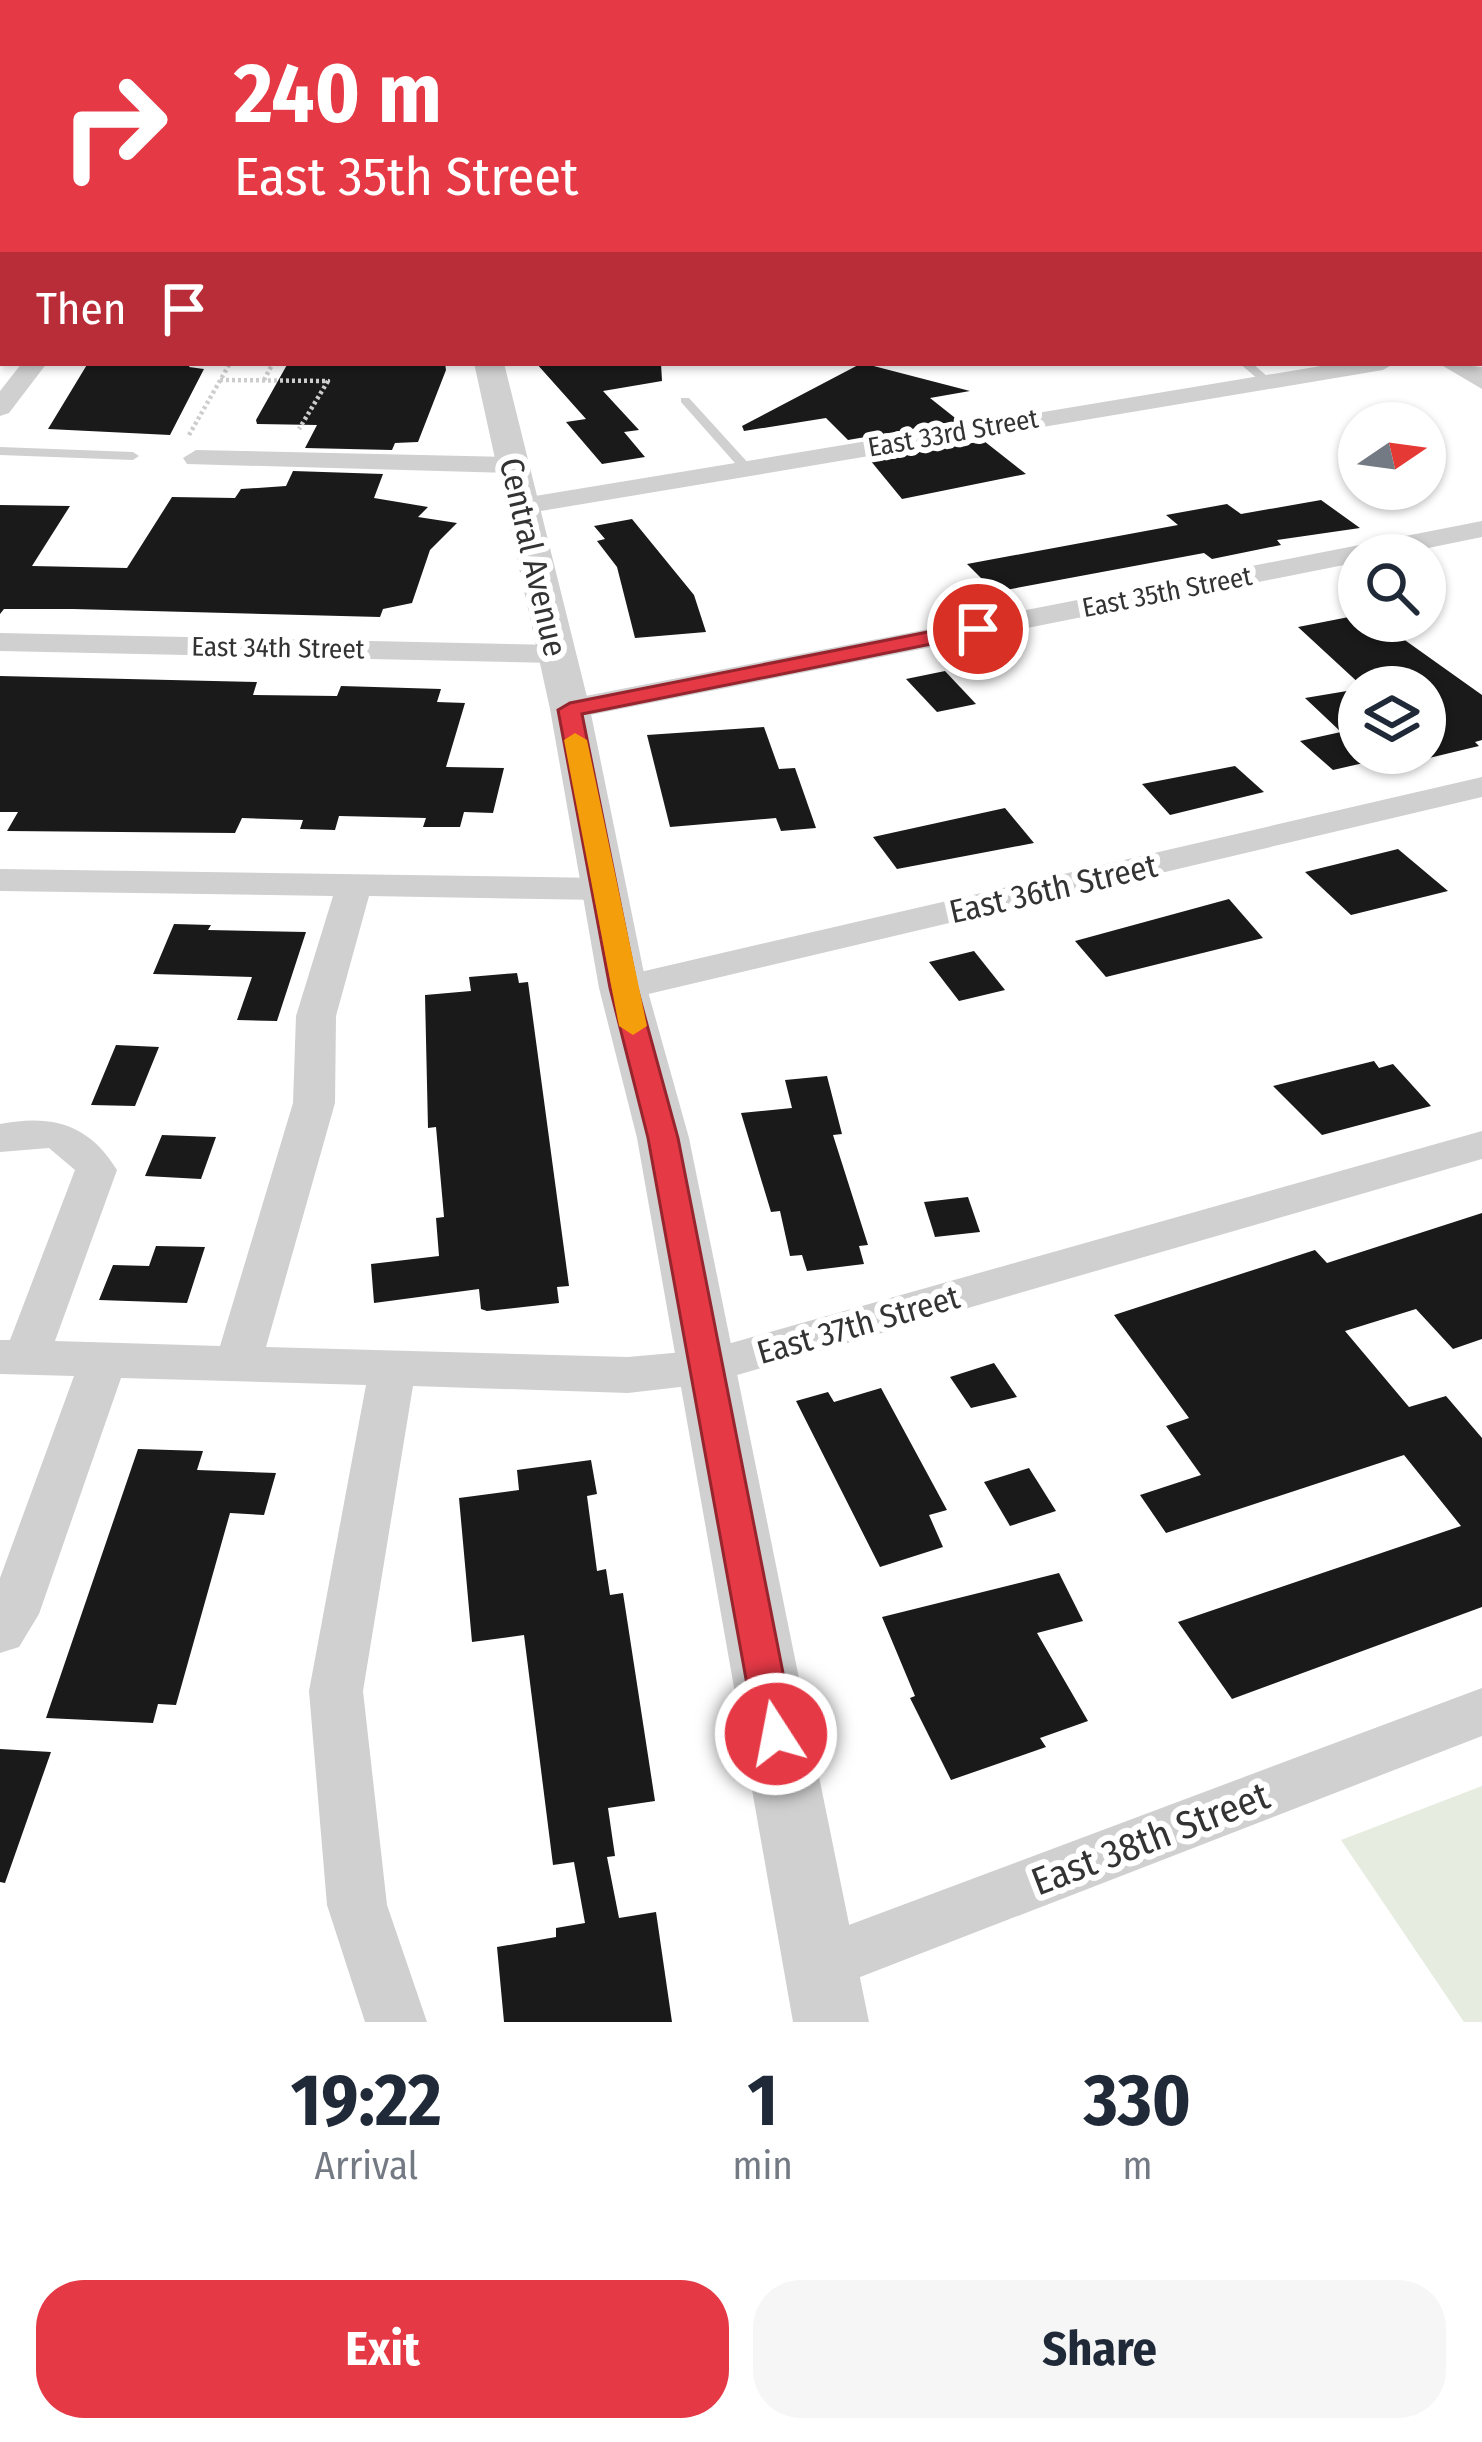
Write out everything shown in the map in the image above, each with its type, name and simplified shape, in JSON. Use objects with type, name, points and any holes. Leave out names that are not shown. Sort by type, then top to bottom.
[{"type":"street","points":[[0,408],[33,366]]},
{"type":"street","name":"Central Avenue","points":[[490,366],[570,710],[623,988],[663,1138],[825,1993]]},
{"type":"street","name":"East 33rd Street","points":[[523,506],[1365,366]]},
{"type":"street","points":[[196,458],[512,465]]},
{"type":"street","name":"East 35th Street","points":[[570,710],[1482,530]]},
{"type":"street","name":"East 34th Street","points":[[0,642],[555,654]]},
{"type":"street","name":"East 36th Street","points":[[623,988],[1482,787]]},
{"type":"street","points":[[0,880],[602,889]]},
{"type":"street","points":[[238,1363],[314,1102],[316,1016],[353,888]]},
{"type":"street","points":[[0,1138],[32,1132],[69,1137],[84,1146],[96,1170],[13,1358]]},
{"type":"street","name":"East 37th Street","points":[[13,1358],[628,1375],[706,1367],[1482,1145]]},
{"type":"street","points":[[0,1631],[14,1614],[104,1360]]},
{"type":"street","points":[[392,1370],[336,1691],[357,1905],[396,2022]]},
{"type":"street","name":"East 38th Street","points":[[825,1993],[1482,1712]]},
{"type":"lane","points":[[1249,366],[1269,382]]},
{"type":"lane","points":[[685,400],[746,468]]},
{"type":"lane","points":[[0,452],[133,456]]},
{"type":"path","points":[[263,380],[271,366]]},
{"type":"path","points":[[220,380],[328,381],[299,429]]},
{"type":"shaded area","points":[[1482,1786],[1482,2022],[1464,2022],[1341,1840]]},
{"type":"building","points":[[86,366],[204,369],[170,435],[48,429]]},
{"type":"building","points":[[286,366],[445,366],[418,442],[395,443],[392,450],[305,448],[317,425],[257,424]]},
{"type":"building","points":[[539,366],[661,366],[662,381],[603,391],[639,430],[624,432],[645,457],[602,464],[566,422],[586,419]]},
{"type":"building","points":[[856,366],[874,366],[970,391],[930,398],[959,421],[848,440],[826,418],[744,431],[742,426]]},
{"type":"building","points":[[984,441],[1026,474],[902,499],[870,460]]},
{"type":"building","points":[[293,471],[383,474],[374,498],[428,507],[418,517],[457,523],[430,550],[412,603],[383,609],[380,617],[73,609],[4,609],[0,614],[0,505],[70,506],[32,566],[127,568],[172,497],[235,498],[241,489],[286,486]]},
{"type":"building","points":[[1321,500],[1360,528],[1277,540],[1281,545],[1212,559],[1204,553],[995,592],[967,564],[1178,525],[1166,515],[1227,504],[1241,514]]},
{"type":"building","points":[[632,519],[694,595],[706,632],[635,638],[617,567],[597,541],[605,539],[594,526]]},
{"type":"building","points":[[1338,619],[1338,642],[1408,642],[1441,666],[1340,666],[1298,627]]},
{"type":"building","points":[[1446,669],[1482,695],[1482,740],[1475,742],[1479,746],[1446,754]]},
{"type":"building","points":[[945,671],[976,704],[937,712],[906,679]]},
{"type":"building","points":[[0,676],[257,682],[253,695],[337,696],[341,686],[441,689],[437,702],[465,703],[446,767],[504,768],[493,813],[464,812],[460,827],[423,827],[426,818],[339,816],[335,830],[300,829],[303,820],[242,818],[235,833],[7,831],[18,812],[0,812]]},
{"type":"building","points":[[1338,692],[1338,729],[1305,698]]},
{"type":"building","points":[[764,727],[779,769],[795,768],[816,828],[781,831],[776,818],[670,827],[647,735]]},
{"type":"building","points":[[1338,733],[1338,769],[1333,770],[1300,741]]},
{"type":"building","points":[[1235,766],[1264,792],[1170,815],[1142,784]]},
{"type":"building","points":[[1005,808],[1034,843],[897,869],[873,837]]},
{"type":"building","points":[[1398,849],[1448,891],[1351,915],[1305,872]]},
{"type":"building","points":[[1229,899],[1263,938],[1106,977],[1075,941]]},
{"type":"building","points":[[174,924],[211,925],[208,930],[306,932],[277,1021],[237,1020],[252,977],[153,974]]},
{"type":"building","points":[[974,951],[1005,990],[959,1001],[929,962]]},
{"type":"building","points":[[517,973],[519,983],[528,982],[569,1286],[557,1287],[559,1303],[487,1311],[481,1309],[479,1289],[374,1303],[371,1264],[439,1256],[436,1218],[444,1217],[436,1127],[428,1128],[425,995],[471,991],[469,977]]},
{"type":"building","points":[[116,1045],[159,1047],[135,1106],[91,1105]]},
{"type":"building","points":[[1374,1061],[1379,1068],[1393,1064],[1431,1106],[1322,1135],[1273,1086]]},
{"type":"building","points":[[827,1076],[842,1134],[833,1135],[868,1245],[859,1246],[864,1264],[807,1271],[802,1255],[790,1256],[780,1211],[771,1212],[741,1113],[792,1108],[785,1080]]},
{"type":"building","points":[[162,1135],[216,1137],[201,1179],[145,1176]]},
{"type":"building","points":[[968,1197],[980,1232],[935,1237],[924,1202]]},
{"type":"building","points":[[1482,1213],[1482,1339],[1453,1349],[1416,1309],[1345,1331],[1409,1407],[1446,1396],[1482,1438],[1482,1607],[1232,1699],[1178,1622],[1461,1526],[1404,1455],[1166,1533],[1140,1495],[1201,1475],[1166,1426],[1189,1418],[1114,1315],[1315,1250],[1327,1263]]},
{"type":"building","points":[[156,1246],[205,1247],[187,1303],[99,1300],[113,1265],[149,1266]]},
{"type":"building","points":[[994,1363],[1017,1397],[971,1408],[950,1377]]},
{"type":"building","points":[[881,1388],[947,1510],[929,1515],[943,1547],[880,1567],[796,1401],[828,1392],[834,1402]]},
{"type":"building","points":[[138,1449],[203,1451],[197,1470],[276,1473],[264,1515],[230,1513],[176,1705],[158,1704],[153,1723],[46,1718]]},
{"type":"building","points":[[591,1460],[597,1494],[587,1496],[597,1571],[606,1569],[610,1595],[623,1593],[655,1801],[608,1808],[615,1856],[607,1857],[619,1918],[656,1912],[672,2022],[504,2022],[497,1947],[556,1937],[556,1928],[585,1923],[574,1862],[553,1865],[524,1635],[472,1642],[459,1498],[519,1490],[517,1470]]},
{"type":"building","points":[[1029,1468],[1056,1511],[1010,1526],[984,1482]]},
{"type":"building","points":[[1059,1573],[1083,1621],[1037,1633],[1088,1721],[1040,1738],[1046,1747],[951,1780],[910,1698],[915,1696],[882,1617]]},
{"type":"building","points":[[0,1749],[51,1752],[5,1883],[0,1882]]},
{"type":"slow traffic","points":[[575,740],[633,1026]]},
{"type":"route","points":[[776,1734],[663,1138],[623,988],[570,710],[978,629]]}]
